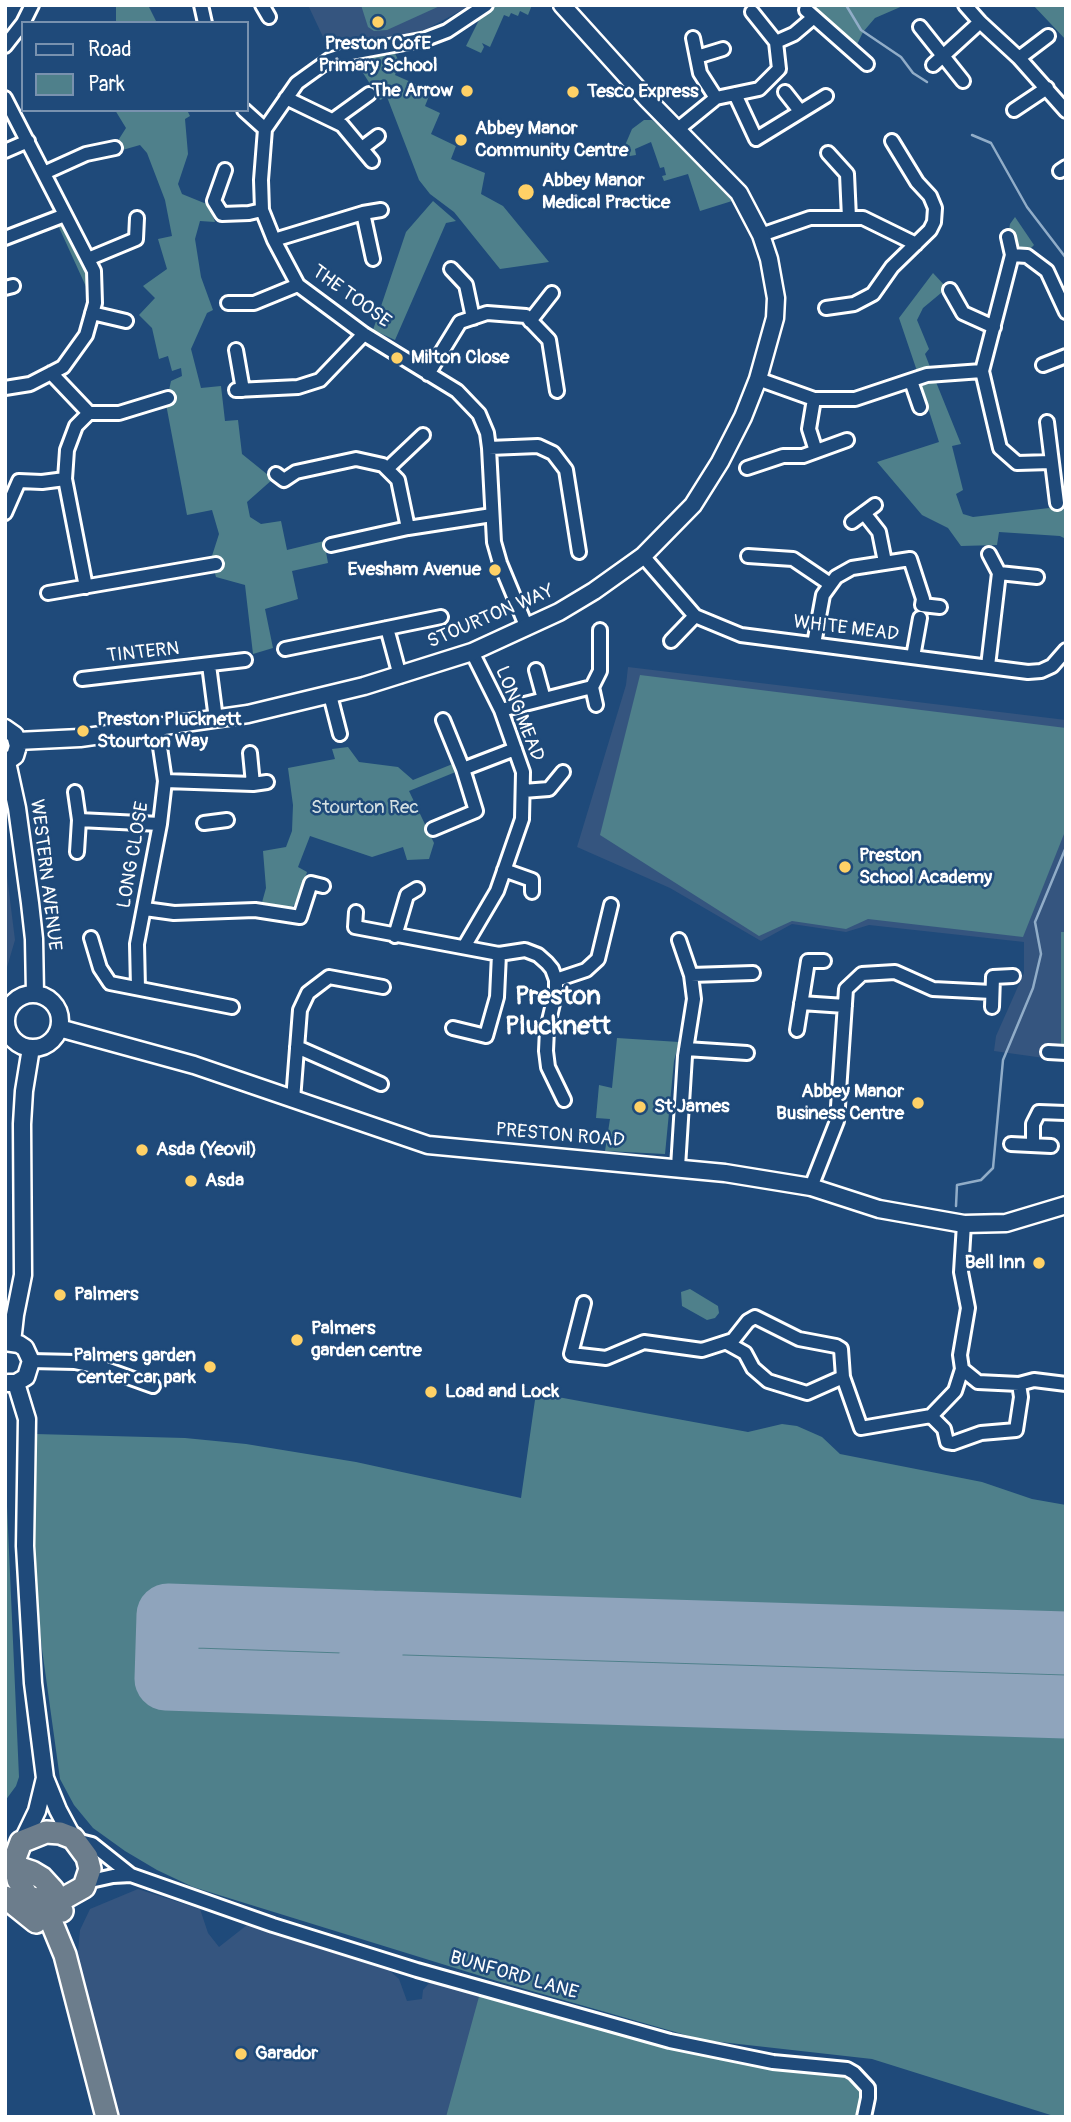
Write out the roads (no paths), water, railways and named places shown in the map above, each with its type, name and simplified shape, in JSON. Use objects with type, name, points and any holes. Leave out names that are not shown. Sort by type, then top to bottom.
[{"type":"highway","points":[[14,1852],[47,1832],[74,1838],[87,1857],[90,1869],[69,1933],[65,1955]]},
{"type":"highway","points":[[14,1852],[18,1880],[51,1921],[65,1955],[107,2117]]},
{"type":"highway","points":[[14,1852],[42,1878],[59,1901],[69,1933]]},
{"type":"highway","points":[[5,1887],[30,1898],[59,1901],[85,1885]]},
{"type":"highway","points":[[5,1897],[34,1920],[47,1935],[59,1967],[71,1980]]},
{"type":"street","points":[[24,21],[32,5]]},
{"type":"street","name":"THE TOOSE","points":[[486,5],[455,26],[426,39],[329,60],[297,83],[265,129],[262,209],[274,240],[298,285],[364,334],[457,391],[479,414],[487,433],[489,448],[494,542],[527,628]]},
{"type":"street","points":[[965,5],[1064,106]]},
{"type":"street","name":"STOURTON WAY","points":[[17,741],[80,738],[216,719],[330,695],[400,676],[472,652],[559,612],[594,591],[643,556],[693,505],[707,485],[743,417],[758,379],[772,328],[776,298],[773,274],[761,235],[738,193],[570,8]]},
{"type":"street","points":[[678,129],[716,98],[759,89],[779,69],[776,42],[752,12]]},
{"type":"street","points":[[776,42],[793,34],[810,13],[867,64]]},
{"type":"street","points":[[938,61],[980,23]]},
{"type":"street","points":[[5,46],[21,26]]},
{"type":"street","points":[[920,27],[938,61],[963,80]]},
{"type":"street","points":[[1018,58],[1048,36]]},
{"type":"street","points":[[693,38],[700,73],[716,98]]},
{"type":"street","points":[[697,57],[723,49]]},
{"type":"street","points":[[1014,110],[1047,88]]},
{"type":"street","points":[[785,92],[800,111]]},
{"type":"street","points":[[333,120],[369,94]]},
{"type":"street","points":[[734,94],[756,139],[826,96]]},
{"type":"street","points":[[286,98],[342,125],[372,161]]},
{"type":"street","points":[[5,388],[30,384],[63,367],[86,335],[95,303],[94,271],[28,142],[13,102]]},
{"type":"street","points":[[246,112],[265,129]]},
{"type":"street","points":[[362,148],[378,135]]},
{"type":"street","points":[[826,308],[854,304],[873,295],[892,267],[930,230],[934,222],[935,208],[930,196],[916,182],[892,141]]},
{"type":"street","points":[[5,151],[28,142]]},
{"type":"street","points":[[44,173],[86,154],[115,148]]},
{"type":"street","points":[[828,153],[847,174],[849,218]]},
{"type":"street","points":[[225,170],[214,201],[222,214],[249,213],[262,209]]},
{"type":"street","points":[[274,240],[381,210]]},
{"type":"street","points":[[363,213],[373,259]]},
{"type":"street","points":[[5,238],[65,215]]},
{"type":"street","points":[[88,259],[136,239],[136,218]]},
{"type":"street","points":[[761,235],[810,218],[863,218],[916,244]]},
{"type":"street","points":[[1008,237],[1012,256],[982,370],[1000,448],[1017,463],[1051,462]]},
{"type":"street","points":[[1012,256],[1027,256],[1047,271],[1066,312]]},
{"type":"street","points":[[451,270],[466,285],[473,318]]},
{"type":"street","points":[[228,303],[254,303],[298,285]]},
{"type":"street","points":[[950,290],[963,313],[994,327]]},
{"type":"street","points":[[530,321],[552,293]]},
{"type":"street","points":[[92,313],[126,321]]},
{"type":"street","points":[[428,374],[460,322],[487,313],[526,316],[549,340],[557,391]]},
{"type":"street","points":[[236,350],[239,390],[298,387],[320,380],[364,334]]},
{"type":"street","points":[[1043,365],[1066,356]]},
{"type":"street","points":[[758,379],[814,399],[855,400],[927,375],[982,370]]},
{"type":"street","points":[[51,373],[89,413],[120,414],[151,397],[168,398]]},
{"type":"street","points":[[911,381],[920,407]]},
{"type":"street","points":[[814,399],[809,429],[816,451]]},
{"type":"street","points":[[86,587],[65,479],[66,450],[76,426],[89,413]]},
{"type":"street","points":[[1047,422],[1057,503]]},
{"type":"street","points":[[387,469],[423,435]]},
{"type":"street","points":[[747,468],[783,456],[803,456],[847,440]]},
{"type":"street","points":[[489,448],[538,446],[553,453],[566,470],[579,552]]},
{"type":"street","points":[[276,474],[284,480],[296,472],[356,459],[383,466],[398,480],[408,528]]},
{"type":"street","points":[[5,513],[19,481],[65,479]]},
{"type":"street","points":[[852,522],[875,505]]},
{"type":"street","points":[[864,513],[879,533],[885,562]]},
{"type":"street","points":[[331,545],[408,528],[492,515]]},
{"type":"street","points":[[988,666],[999,573],[989,554]]},
{"type":"street","name":"WHITE MEAD","points":[[643,556],[695,616],[741,635],[1028,672],[1041,671],[1052,666],[1066,650]]},
{"type":"street","points":[[748,556],[793,559],[830,584]]},
{"type":"street","points":[[814,644],[823,595],[836,577],[852,568],[911,559],[923,599],[913,657]]},
{"type":"street","points":[[48,593],[215,564]]},
{"type":"street","points":[[999,573],[1037,577]]},
{"type":"street","points":[[921,611],[940,607]]},
{"type":"street","points":[[671,641],[695,616]]},
{"type":"street","points":[[285,647],[441,617]]},
{"type":"street","points":[[387,628],[400,676]]},
{"type":"street","points":[[596,705],[592,687],[600,671],[600,630]]},
{"type":"street","name":"LONG MEAD","points":[[464,947],[497,891],[522,818],[523,791],[523,772],[515,749],[472,652]]},
{"type":"street","name":"TINTERN","points":[[82,679],[245,660]]},
{"type":"street","name":"TINTERN","points":[[209,665],[216,719]]},
{"type":"street","points":[[536,670],[544,699]]},
{"type":"street","points":[[500,710],[592,687]]},
{"type":"street","points":[[330,695],[340,734]]},
{"type":"street","points":[[433,829],[476,811],[443,720]]},
{"type":"street","name":"LONG CLOSE","points":[[138,988],[137,944],[160,824],[165,781],[157,727]]},
{"type":"street","points":[[5,728],[11,731],[17,741],[15,756],[6,762]]},
{"type":"street","points":[[463,769],[515,749]]},
{"type":"street","points":[[250,754],[253,784]]},
{"type":"street","name":"WESTERN AVENUE","points":[[6,762],[17,808],[30,903],[35,994]]},
{"type":"street","points":[[523,791],[549,789],[564,772]]},
{"type":"street","points":[[165,781],[253,784],[267,782]]},
{"type":"street","points":[[75,792],[79,820],[77,852]]},
{"type":"street","points":[[79,820],[160,824]]},
{"type":"street","points":[[204,823],[227,820]]},
{"type":"street","points":[[504,870],[531,880],[531,892]]},
{"type":"street","points":[[145,909],[174,913],[254,910],[300,917],[312,883],[323,886]]},
{"type":"street","points":[[395,936],[407,895],[417,889]]},
{"type":"street","points":[[556,980],[586,970],[598,959],[611,905]]},
{"type":"street","points":[[356,912],[353,929],[499,954],[525,950],[538,955],[552,969],[556,980],[546,1051],[548,1067],[565,1100]]},
{"type":"street","points":[[91,939],[100,968],[110,983],[232,1007]]},
{"type":"street","points":[[678,1167],[686,1049],[694,999],[691,975],[679,940]]},
{"type":"street","points":[[453,1028],[486,1036],[497,997],[499,954]]},
{"type":"street","points":[[797,1030],[808,961],[824,961]]},
{"type":"street","points":[[811,1186],[837,1121],[846,989],[862,974],[895,972],[933,989],[992,992]]},
{"type":"street","points":[[691,975],[753,973]]},
{"type":"street","points":[[992,1007],[993,977],[1013,976]]},
{"type":"street","points":[[293,1100],[300,1010],[308,993],[329,978],[375,989]]},
{"type":"street","points":[[35,994],[50,1000],[55,1006],[59,1013],[59,1028],[52,1041],[46,1045],[31,1048],[22,1046],[10,1035],[6,1014],[17,999],[35,994]]},
{"type":"street","points":[[801,1003],[845,1006]]},
{"type":"street","name":"PRESTON ROAD","points":[[59,1028],[194,1065],[428,1145],[678,1167],[811,1186],[879,1209],[964,1224],[1006,1223],[1066,1205]]},
{"type":"street","points":[[297,1047],[381,1084]]},
{"type":"street","points":[[31,1048],[23,1091],[23,1275],[9,1342],[25,1348],[31,1361],[29,1372],[10,1383],[27,1419],[25,1546],[29,1636],[45,1778],[58,1810],[74,1838]]},
{"type":"street","points":[[686,1049],[747,1053]]},
{"type":"street","points":[[1048,1052],[1066,1053]]},
{"type":"street","points":[[1033,1145],[1033,1124],[1039,1112],[1066,1113]]},
{"type":"street","points":[[1011,1144],[1051,1146]]},
{"type":"street","points":[[955,1391],[962,1369],[960,1355],[968,1308],[961,1272],[964,1224]]},
{"type":"street","points":[[584,1303],[571,1354],[606,1358],[643,1342],[702,1350],[733,1340],[748,1321],[755,1317],[799,1339],[835,1346],[841,1349],[843,1377],[861,1428],[931,1416],[955,1391],[978,1382],[1018,1384],[1034,1380],[1066,1384]]},
{"type":"street","points":[[727,1343],[746,1353],[752,1368],[768,1381],[807,1393],[843,1377]]},
{"type":"street","points":[[31,1361],[91,1365],[138,1379],[153,1387]]},
{"type":"street","points":[[962,1369],[978,1382]]},
{"type":"street","points":[[931,1416],[944,1429],[947,1441],[953,1443],[981,1433],[1016,1430],[1021,1397],[1018,1384]]},
{"type":"street","points":[[14,1852],[37,1811],[45,1778]]},
{"type":"street","name":"BUNFORD LANE","points":[[74,1838],[92,1844],[131,1875],[273,1925],[617,2028],[773,2062],[847,2069],[868,2088],[866,2112]]},
{"type":"street","name":"BUNFORD LANE","points":[[85,1885],[113,1876],[131,1875]]},
{"type":"waterway","points":[[846,5],[861,30],[901,57],[913,73],[927,82]]},
{"type":"waterway","points":[[972,135],[991,143],[1027,207],[1066,258]]},
{"type":"waterway","points":[[956,1206],[957,1185],[981,1180],[993,1168],[1003,1060],[1033,988],[1041,954],[1035,922],[1066,847]]},
{"type":"place","name":"Preston CofE Primary School","points":[[378,22]]},
{"type":"place","name":"The Arrow","points":[[467,91]]},
{"type":"place","name":"Tesco Express","points":[[573,92]]},
{"type":"place","name":"Abbey Manor Community Centre","points":[[461,140]]},
{"type":"place","name":"Abbey Manor Medical Practice","points":[[526,192]]},
{"type":"place","name":"Milton Close","points":[[397,358]]},
{"type":"place","name":"Evesham Avenue","points":[[495,570]]},
{"type":"place","name":"Preston Plucknett Stourton Way","points":[[83,731]]},
{"type":"place","name":"Preston School Academy","points":[[845,867]]},
{"type":"place","name":"Abbey Manor Business Centre","points":[[918,1103]]},
{"type":"place","name":"St James","points":[[640,1107]]},
{"type":"place","name":"Asda (Yeovil)","points":[[142,1150]]},
{"type":"place","name":"Asda","points":[[191,1181]]},
{"type":"place","name":"Bell Inn","points":[[1039,1263]]},
{"type":"place","name":"Palmers","points":[[60,1295]]},
{"type":"place","name":"Palmers garden centre","points":[[297,1340]]},
{"type":"place","name":"Palmers garden center car park","points":[[210,1367]]},
{"type":"place","name":"Load and Lock","points":[[431,1392]]},
{"type":"place","name":"Garador","points":[[241,2054]]},
{"type":"district","name":"Preston Plucknett","points":[[558,1012]]},
{"type":"park label","name":"Stourton Rec","points":[[365,808]]}]
